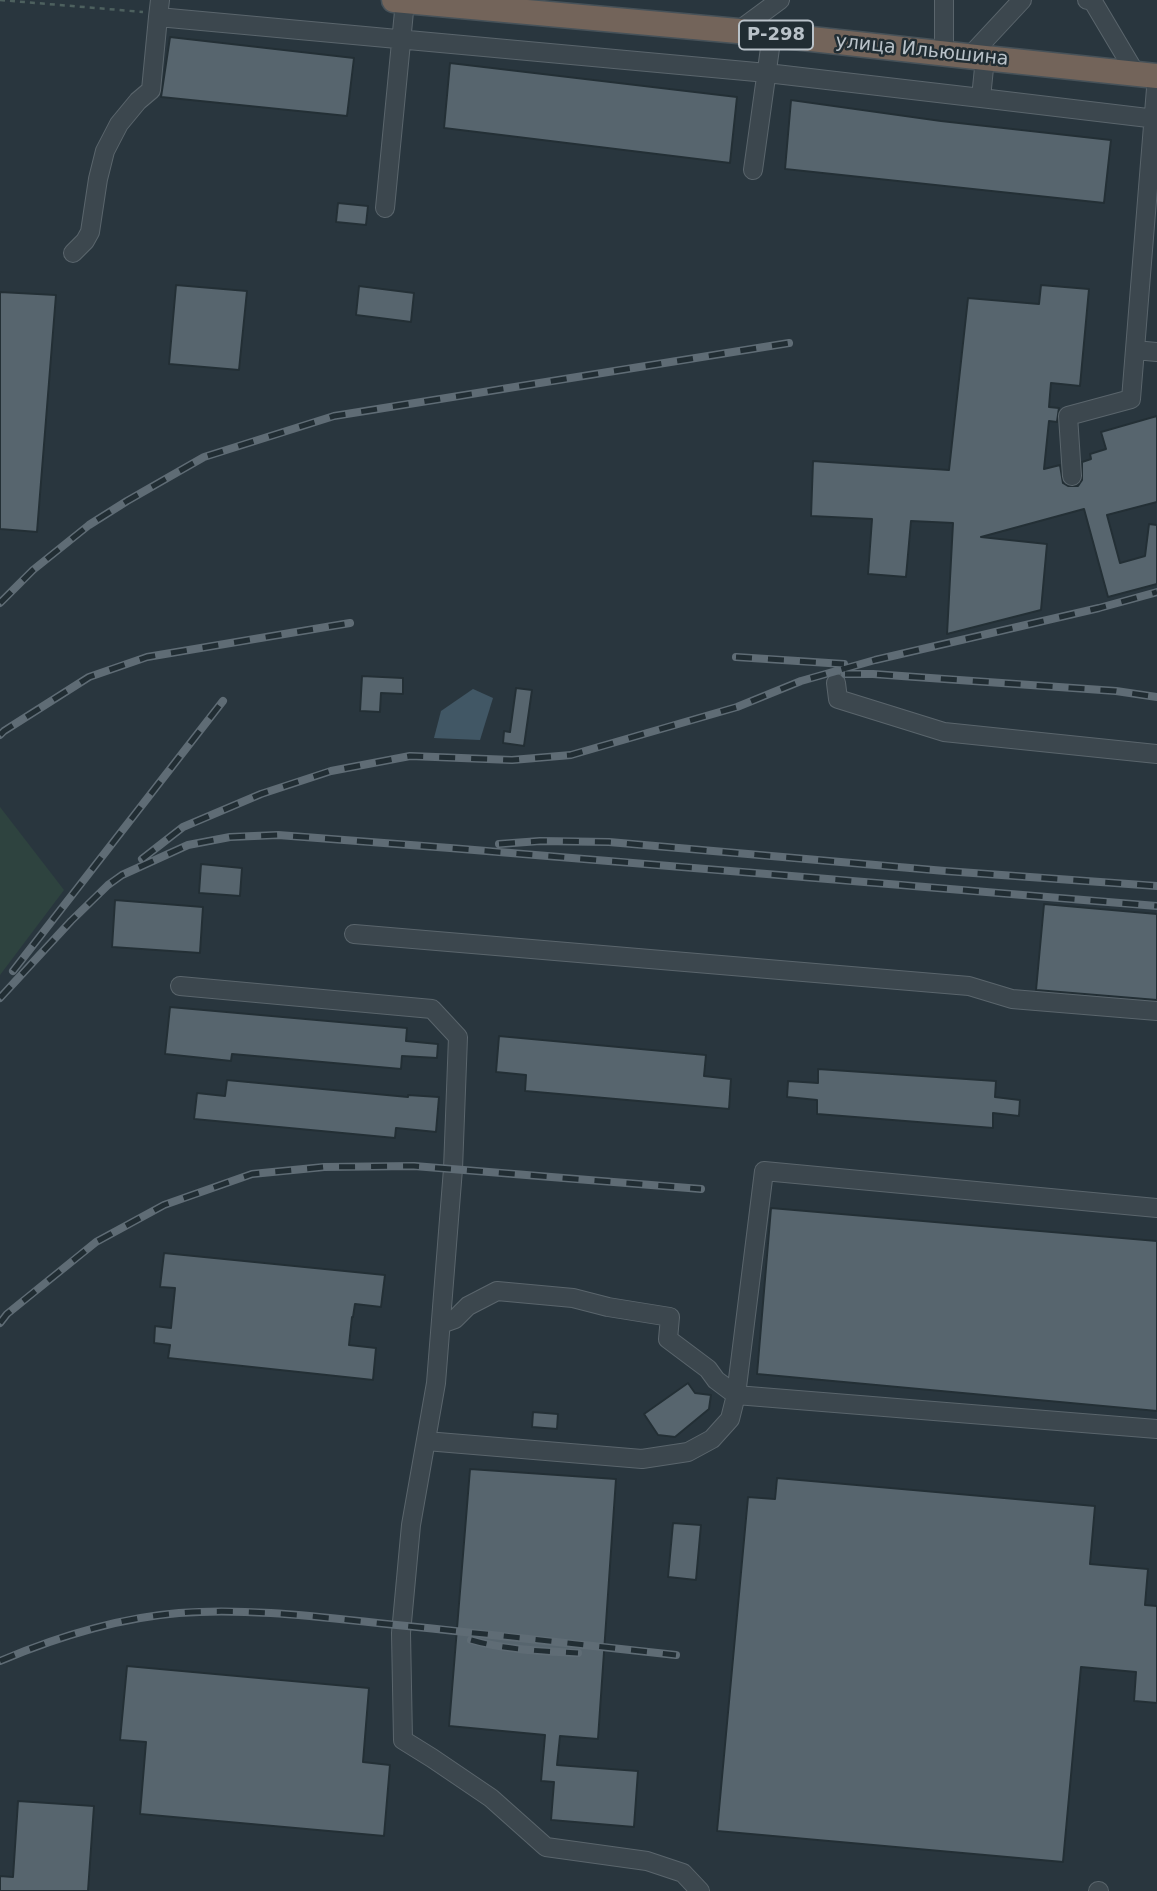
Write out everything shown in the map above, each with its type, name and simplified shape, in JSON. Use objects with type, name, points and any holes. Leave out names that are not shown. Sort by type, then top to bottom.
[{"type":"highway","name":"улица Ильюшина","points":[[399,1],[772,34],[1150,75]]},
{"type":"lane","points":[[738,31],[780,0]]},
{"type":"lane","points":[[944,0],[981,98]]},
{"type":"lane","points":[[966,56],[1022,0]]},
{"type":"lane","points":[[1072,476],[1068,416],[1131,399],[1155,119],[1150,75],[1092,0],[1087,0]]},
{"type":"lane","points":[[385,208],[401,40],[399,1]]},
{"type":"lane","points":[[73,253],[90,232],[102,163],[112,135],[128,113],[151,90],[154,10],[401,40],[767,73],[1155,119]]},
{"type":"lane","points":[[753,170],[772,34]]},
{"type":"lane","points":[[1135,350],[1157,352]]},
{"type":"lane","points":[[836,683],[838,699],[944,732],[1157,754]]},
{"type":"lane","points":[[354,934],[969,986],[1012,999],[1157,1012]]},
{"type":"lane","points":[[180,986],[432,1009],[458,1037],[453,1169],[436,1383],[411,1525],[401,1633],[403,1740],[491,1798],[546,1847],[646,1861],[683,1873],[699,1891]]},
{"type":"lane","points":[[426,1441],[642,1460],[688,1452],[712,1439],[730,1419],[736,1395],[764,1171],[1157,1208]]},
{"type":"lane","points":[[441,1325],[455,1319],[468,1306],[497,1290],[573,1298],[608,1307],[670,1317],[668,1339],[708,1369],[716,1380],[736,1395],[1157,1429]]},
{"type":"path","points":[[0,0],[154,10]]},
{"type":"green space","points":[[0,807],[64,890],[0,975]]},
{"type":"water","points":[[473,689],[493,698],[480,740],[434,738],[441,711]]},
{"type":"building","points":[[170,37],[354,58],[347,116],[161,97]]},
{"type":"building","points":[[450,63],[737,97],[730,163],[444,128]]},
{"type":"building","points":[[791,100],[941,121],[1111,140],[1104,203],[785,169]]},
{"type":"building","points":[[338,203],[368,206],[366,225],[336,222]]},
{"type":"building","points":[[176,285],[247,291],[239,370],[169,364]]},
{"type":"building","points":[[1041,285],[1089,289],[1080,386],[1051,383],[1049,407],[1059,408],[1057,422],[1049,421],[1044,469],[1060,465],[1063,483],[1078,486],[1082,480],[1082,462],[1091,459],[1090,454],[1106,449],[1101,432],[1157,416],[1157,502],[1107,515],[1120,563],[1145,556],[1149,524],[1157,525],[1157,584],[1108,597],[1084,509],[981,537],[1047,544],[1041,610],[947,634],[953,523],[911,521],[906,577],[868,574],[872,519],[811,516],[813,461],[949,470],[968,298],[1039,304]]},
{"type":"building","points":[[359,286],[414,293],[411,322],[356,315]]},
{"type":"building","points":[[0,292],[56,295],[37,532],[0,529]]},
{"type":"building","points":[[362,676],[403,678],[403,694],[381,693],[380,712],[360,711]]},
{"type":"building","points":[[516,688],[532,690],[524,746],[503,743],[504,731],[510,732]]},
{"type":"building","points":[[201,864],[242,868],[240,896],[199,893]]},
{"type":"building","points":[[115,900],[203,907],[200,953],[112,947]]},
{"type":"building","points":[[1044,904],[1157,914],[1157,1000],[1036,990]]},
{"type":"building","points":[[170,1007],[407,1028],[406,1041],[438,1044],[437,1058],[402,1056],[401,1069],[232,1054],[231,1061],[165,1054]]},
{"type":"building","points":[[499,1036],[706,1055],[704,1076],[731,1079],[729,1109],[525,1091],[526,1075],[496,1072]]},
{"type":"building","points":[[818,1069],[996,1081],[995,1097],[1020,1100],[1019,1116],[993,1113],[993,1128],[817,1114],[817,1100],[787,1097],[788,1081],[818,1083]]},
{"type":"building","points":[[227,1080],[408,1097],[439,1097],[436,1132],[396,1128],[395,1138],[194,1119],[197,1093],[225,1096]]},
{"type":"building","points":[[771,1208],[1157,1241],[1157,1411],[757,1374]]},
{"type":"building","points":[[164,1253],[385,1275],[381,1307],[355,1304],[352,1317],[349,1345],[376,1348],[373,1380],[168,1358],[170,1345],[154,1343],[155,1326],[171,1328],[175,1288],[160,1287]]},
{"type":"building","points":[[688,1383],[695,1393],[711,1395],[709,1409],[675,1437],[658,1435],[644,1414]]},
{"type":"building","points":[[533,1412],[558,1414],[557,1429],[532,1427]]},
{"type":"building","points":[[470,1469],[616,1479],[598,1739],[560,1736],[557,1765],[638,1771],[634,1827],[551,1820],[554,1782],[541,1781],[545,1735],[449,1726]]},
{"type":"building","points":[[777,1478],[1095,1506],[1090,1564],[1148,1569],[1145,1605],[1157,1606],[1157,1703],[1134,1701],[1136,1672],[1081,1667],[1063,1862],[717,1831],[748,1497],[775,1499]]},
{"type":"building","points":[[673,1523],[701,1525],[696,1580],[668,1577]]},
{"type":"building","points":[[127,1666],[369,1688],[363,1762],[390,1765],[384,1836],[140,1814],[146,1742],[120,1740]]},
{"type":"building","points":[[18,1801],[94,1806],[88,1891],[0,1891],[0,1876],[13,1877]]},
{"type":"railway","points":[[0,603],[33,570],[89,525],[204,457],[334,416],[789,343]]},
{"type":"railway","points":[[142,859],[183,827],[261,794],[331,771],[410,756],[512,760],[571,755],[737,707],[801,681],[875,660],[1157,592]]},
{"type":"railway","points":[[0,735],[89,677],[147,657],[350,623]]},
{"type":"railway","points":[[736,657],[844,664]]},
{"type":"railway","points":[[845,674],[1116,691],[1157,697]]},
{"type":"railway","points":[[13,971],[223,701]]},
{"type":"railway","points":[[0,998],[71,921],[122,875],[188,845],[230,837],[278,835],[1157,906]]},
{"type":"railway","points":[[499,844],[540,841],[609,842],[1157,886]]},
{"type":"railway","points":[[0,1323],[7,1314],[96,1242],[164,1205],[252,1174],[324,1167],[414,1166],[701,1189]]},
{"type":"railway","points":[[0,1661],[43,1644],[110,1624],[179,1613],[207,1612],[322,1617],[676,1655]]},
{"type":"railway","points":[[471,1640],[511,1648],[578,1653]]}]
